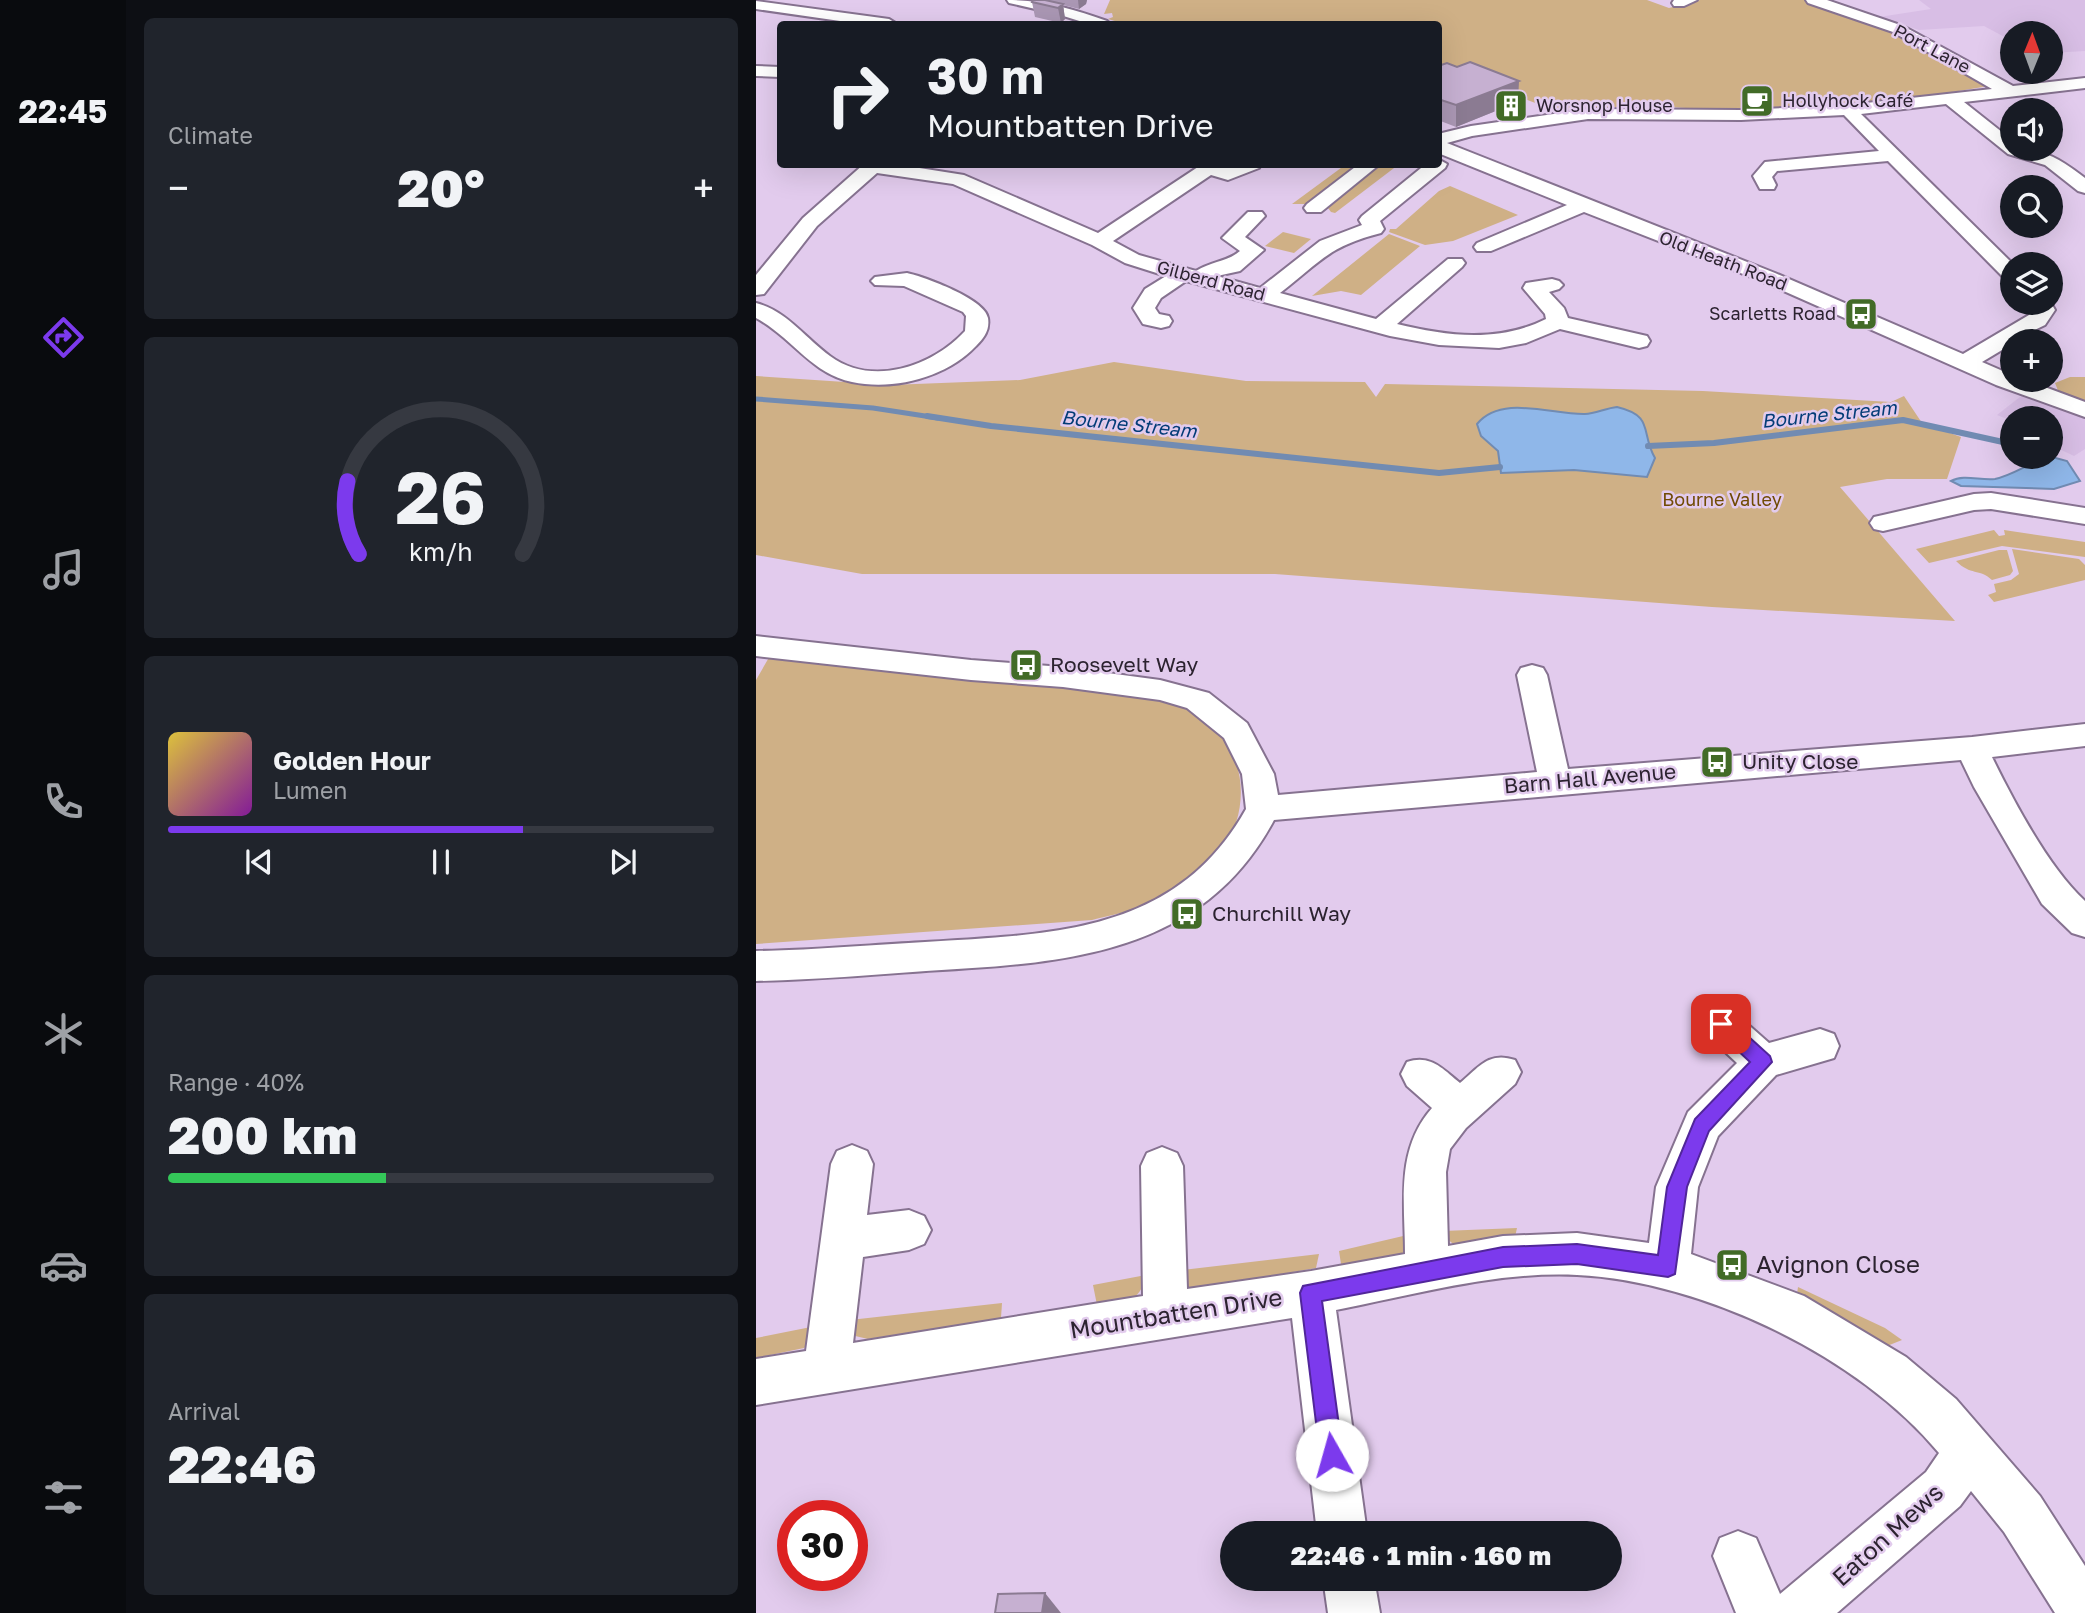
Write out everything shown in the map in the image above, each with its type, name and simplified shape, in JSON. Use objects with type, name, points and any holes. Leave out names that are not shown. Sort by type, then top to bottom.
[{"type":"street","points":[[807,13],[834,0]]},
{"type":"street","points":[[1014,0],[1083,17]]},
{"type":"street","name":"Port Lane","points":[[1813,0],[1898,29],[2009,91]]},
{"type":"street","points":[[756,5],[866,21]]},
{"type":"street","points":[[756,71],[777,72]]},
{"type":"street","points":[[1442,138],[1471,131],[1588,114],[1741,115],[1848,110],[2085,83]]},
{"type":"street","points":[[1950,99],[2014,150],[2051,161],[2085,187]]},
{"type":"street","points":[[1848,110],[2000,263]]},
{"type":"street","points":[[1767,185],[1762,176],[1772,166],[1894,155]]},
{"type":"street","name":"Old Heath Road","points":[[1442,160],[1582,206],[1768,277],[1964,363],[2085,411]]},
{"type":"street","points":[[756,289],[810,222],[873,168]]},
{"type":"street","name":"Gilberd Road","points":[[888,168],[957,179],[1099,241],[1132,259],[1200,273],[1264,295],[1381,326],[1438,339],[1495,342],[1523,339],[1557,322]]},
{"type":"street","points":[[1099,241],[1201,168]]},
{"type":"street","points":[[1206,168],[1228,174],[1242,168]]},
{"type":"street","points":[[1314,208],[1366,168]]},
{"type":"street","points":[[1264,295],[1328,243],[1343,235],[1374,229],[1369,220],[1429,168]]},
{"type":"street","points":[[1484,247],[1582,206]]},
{"type":"street","points":[[1161,321],[1151,319],[1143,308],[1153,294],[1200,273],[1234,246],[1245,244],[1232,238],[1255,216]]},
{"type":"street","points":[[1381,326],[1455,264]]},
{"type":"street","points":[[756,310],[778,320],[815,356],[841,372],[862,377],[948,366],[955,353],[976,332],[977,316],[971,307],[911,273],[882,281]]},
{"type":"street","points":[[1552,285],[1534,288],[1556,313],[1557,322],[1639,341]]},
{"type":"street","points":[[1964,363],[2038,320],[2041,315]]},
{"type":"street","points":[[1883,523],[1974,502],[1991,501],[2085,516]]},
{"type":"street","points":[[756,646],[971,670],[1063,677],[1160,690],[1198,700],[1236,731],[1258,774],[1263,810],[1228,864],[1205,884],[1131,928],[1076,941],[988,953],[756,966]]},
{"type":"street","points":[[1532,675],[1555,782]]},
{"type":"street","name":"Barn Hall Avenue","points":[[1263,810],[2085,736]]},
{"type":"street","points":[[1972,748],[1990,786],[2054,894],[2085,923]]},
{"type":"street","points":[[1721,1024],[1763,1062]]},
{"type":"street","points":[[1668,1267],[1677,1187],[1702,1125],[1763,1062],[1820,1046]]},
{"type":"street","points":[[1426,1270],[1429,1248],[1426,1186],[1429,1147],[1443,1125],[1501,1073]]},
{"type":"street","points":[[1421,1074],[1461,1108]]},
{"type":"street","points":[[827,1369],[852,1164]]},
{"type":"street","points":[[1162,1166],[1166,1315]]},
{"type":"street","points":[[842,1239],[909,1230]]},
{"type":"street","name":"Mountbatten Drive","points":[[756,1382],[1311,1293],[1503,1257],[1577,1254],[1668,1267],[1788,1312],[1890,1373],[1939,1416],[1970,1450],[2022,1514],[2085,1613]]},
{"type":"street","points":[[1311,1293],[1340,1521]]},
{"type":"street","name":"Eaton Mews","points":[[1798,1613],[1943,1489],[1970,1450]]},
{"type":"street","points":[[1738,1556],[1762,1613]]},
{"type":"street","points":[[1350,1591],[1354,1613]]},
{"type":"shaded area","points":[[1919,0],[2085,0],[2085,51],[2063,52],[2063,21],[2000,21],[2000,35],[1984,26],[1919,30],[1879,17],[1931,9]]},
{"type":"shaded area","points":[[2025,393],[2059,406],[2008,406]]},
{"type":"shaded area","points":[[2063,408],[2085,416],[2085,449],[2074,456],[2063,451]]},
{"type":"green space","points":[[1110,0],[1647,0],[1669,8],[1700,0],[1806,0],[1908,36],[1989,86],[1916,98],[1826,106],[1702,109],[1636,105],[1562,113],[1479,82],[1442,80],[1442,21],[1115,21],[1108,19],[1113,17],[1112,13],[1104,14]]},
{"type":"green space","points":[[1341,168],[1362,168],[1309,204],[1292,204]]},
{"type":"green space","points":[[1373,168],[1394,168],[1335,213],[1325,204]]},
{"type":"green space","points":[[1450,186],[1518,215],[1453,241],[1425,245],[1389,232],[1390,229],[1396,229],[1439,191]]},
{"type":"green space","points":[[1283,232],[1311,239],[1294,253],[1265,246]]},
{"type":"green space","points":[[1389,234],[1420,246],[1361,295],[1341,291],[1312,296]]},
{"type":"green space","name":"Bourne Valley","points":[[1114,362],[1246,381],[1365,382],[1376,397],[1385,384],[1703,391],[1891,402],[1904,396],[1922,423],[1961,437],[1947,479],[1887,479],[1840,487],[1955,621],[1712,607],[1275,574],[862,574],[756,555],[756,376],[890,385],[1020,380]]},
{"type":"green space","points":[[2085,377],[2085,402],[2059,393],[2063,392],[2063,380]]},
{"type":"green space","points":[[1994,530],[1999,536],[2005,535],[2004,530],[2085,542],[2085,557],[2002,546],[1929,563],[1916,549]]},
{"type":"green space","points":[[2012,549],[2079,559],[2085,565],[2085,580],[1994,602],[1988,595],[1996,592],[1994,584],[2011,580],[2019,574]]},
{"type":"green space","points":[[2007,550],[2013,571],[2010,575],[1992,580],[1966,569],[1956,561]]},
{"type":"green space","points":[[771,654],[1138,695],[1185,708],[1215,728],[1227,743],[1235,760],[1241,796],[1232,834],[1214,862],[1178,891],[1148,905],[1092,920],[756,944],[756,680]]},
{"type":"green space","points":[[1517,1228],[1515,1237],[1456,1246],[1447,1239],[1443,1231]]},
{"type":"green space","points":[[1416,1233],[1409,1250],[1398,1255],[1341,1264],[1339,1251]]},
{"type":"green space","points":[[1319,1254],[1316,1268],[1189,1290],[1182,1289],[1174,1271]]},
{"type":"green space","points":[[1146,1275],[1135,1297],[1122,1302],[1097,1305],[1093,1285]]},
{"type":"green space","points":[[1798,1287],[1885,1328],[1902,1340],[1882,1348],[1797,1294]]},
{"type":"green space","points":[[1002,1303],[1001,1318],[868,1339],[851,1335],[850,1320]]},
{"type":"green space","points":[[821,1325],[804,1348],[756,1358],[756,1338]]},
{"type":"water","points":[[1617,407],[1637,415],[1645,426],[1655,458],[1647,477],[1574,470],[1501,473],[1498,451],[1481,436],[1477,424],[1487,415],[1513,408],[1585,414]]},
{"type":"water","points":[[2063,460],[2067,461],[2080,481],[2054,489],[1961,486],[1951,481],[1961,478],[1995,479],[2020,469],[2063,469]]},
{"type":"building","points":[[1032,2],[1063,4],[1058,8]]},
{"type":"building","points":[[1470,62],[1519,81],[1456,105],[1442,100],[1442,65],[1447,63],[1457,67]]},
{"type":"building","points":[[1045,1593],[1042,1613],[995,1613],[998,1594]]},
{"type":"waterway","name":"Bourne Stream","points":[[756,399],[873,408],[938,418]]},
{"type":"waterway","name":"Bourne Stream","points":[[927,416],[991,426],[1439,473],[1500,467]]},
{"type":"waterway","name":"Bourne Stream","points":[[1648,446],[1714,443],[1903,420],[2000,441]]},
{"type":"place","name":"Hollyhock Café","points":[[1757,101]]},
{"type":"place","name":"Worsnop House","points":[[1511,106]]},
{"type":"place","name":"Scarletts Road","points":[[1861,314]]},
{"type":"place","name":"Roosevelt Way","points":[[1026,665]]},
{"type":"place","name":"Unity Close","points":[[1717,762]]},
{"type":"place","name":"Churchill Way","points":[[1187,914]]},
{"type":"place","name":"Avignon Close","points":[[1732,1265]]},
{"type":"route","points":[[1332,1455],[1311,1293],[1503,1257],[1577,1254],[1668,1267],[1677,1187],[1702,1125],[1763,1062],[1721,1024]]}]
